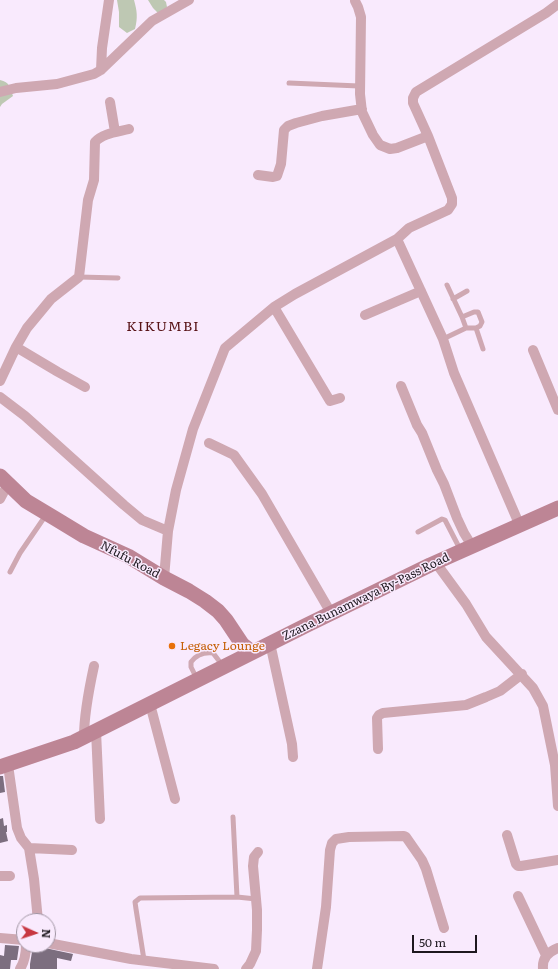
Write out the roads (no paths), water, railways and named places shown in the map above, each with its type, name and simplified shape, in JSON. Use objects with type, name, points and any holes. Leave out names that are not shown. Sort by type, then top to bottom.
[{"type":"street","points":[[101,70],[102,48],[109,0]]},
{"type":"street","points":[[0,92],[16,88],[57,84],[94,74],[101,70],[152,20],[189,0]]},
{"type":"street","points":[[355,1],[361,16],[359,86],[362,109],[373,135],[380,145],[390,149],[397,148],[428,136]]},
{"type":"street","points":[[164,578],[168,531],[176,490],[193,429],[225,348],[274,307],[294,294],[397,239],[409,228],[448,210],[452,204],[452,198],[428,136],[413,103],[413,98],[416,92],[546,13],[558,4]]},
{"type":"street","points":[[110,102],[114,132]]},
{"type":"street","points":[[258,175],[273,177],[277,176],[284,130],[288,126],[322,116],[362,109]]},
{"type":"street","points":[[0,381],[27,328],[51,299],[78,277],[88,200],[94,180],[95,142],[99,138],[114,132],[129,129]]},
{"type":"street","points":[[397,239],[443,339],[454,373],[520,526]]},
{"type":"street","points":[[365,315],[421,291]]},
{"type":"street","points":[[274,307],[314,368],[330,401],[340,398]]},
{"type":"street","points":[[16,347],[85,387]]},
{"type":"street","points":[[533,350],[558,410]]},
{"type":"street","points":[[401,386],[464,533],[467,549]]},
{"type":"street","points":[[0,397],[25,416],[142,520],[168,531]]},
{"type":"street","points":[[209,444],[234,455],[262,494],[330,613]]},
{"type":"street","points":[[0,499],[4,480]]},
{"type":"street","name":"Nfufu Road","points":[[4,480],[26,501],[47,514],[84,536],[128,556],[205,601],[218,611],[242,644],[252,652]]},
{"type":"street","name":"Zzana Bunamwaya By-Pass Road","points":[[2,766],[74,742],[330,613],[558,508]]},
{"type":"street","points":[[436,563],[466,604],[486,637],[522,674],[533,688],[543,706],[555,765],[558,806]]},
{"type":"street","points":[[270,643],[292,744],[293,757]]},
{"type":"street","points":[[94,666],[84,726],[90,734],[100,819]]},
{"type":"street","points":[[378,749],[377,718],[379,715],[383,713],[466,705],[500,691],[522,674]]},
{"type":"street","points":[[150,704],[175,799]]},
{"type":"street","points":[[2,766],[17,828],[21,838],[29,848],[37,913]]},
{"type":"street","points":[[507,835],[516,864],[518,866],[558,860]]},
{"type":"street","points":[[317,969],[326,907],[330,850],[332,843],[336,839],[349,837],[406,837],[422,860],[426,869],[444,928]]},
{"type":"street","points":[[29,848],[72,850]]},
{"type":"street","points":[[246,969],[256,951],[256,899],[253,866],[254,857],[258,852]]},
{"type":"street","points":[[0,876],[10,876]]},
{"type":"street","points":[[518,896],[546,955]]},
{"type":"street","points":[[0,938],[16,939]]},
{"type":"street","points":[[56,945],[144,965],[214,969]]},
{"type":"street","points":[[543,969],[543,959],[546,955],[558,948]]},
{"type":"street","points":[[20,969],[26,953]]},
{"type":"lane","points":[[289,83],[359,86]]},
{"type":"lane","points":[[78,277],[118,278]]},
{"type":"lane","points":[[447,285],[466,328]]},
{"type":"lane","points":[[453,298],[467,291]]},
{"type":"lane","points":[[443,339],[466,328],[476,328],[480,326],[482,322],[478,312],[462,317]]},
{"type":"lane","points":[[476,328],[483,349]]},
{"type":"lane","points":[[10,572],[20,553],[47,514]]},
{"type":"lane","points":[[418,532],[442,519],[445,520],[467,549]]},
{"type":"lane","points":[[198,680],[191,666],[191,662],[200,654],[213,654],[224,666]]},
{"type":"lane","points":[[234,817],[237,897]]},
{"type":"lane","points":[[144,965],[136,909],[136,902],[140,898],[237,897],[256,899]]},
{"type":"place","name":"Legacy Lounge","points":[[172,646]]},
{"type":"district","name":"KIKUMBI","points":[[163,327]]}]
